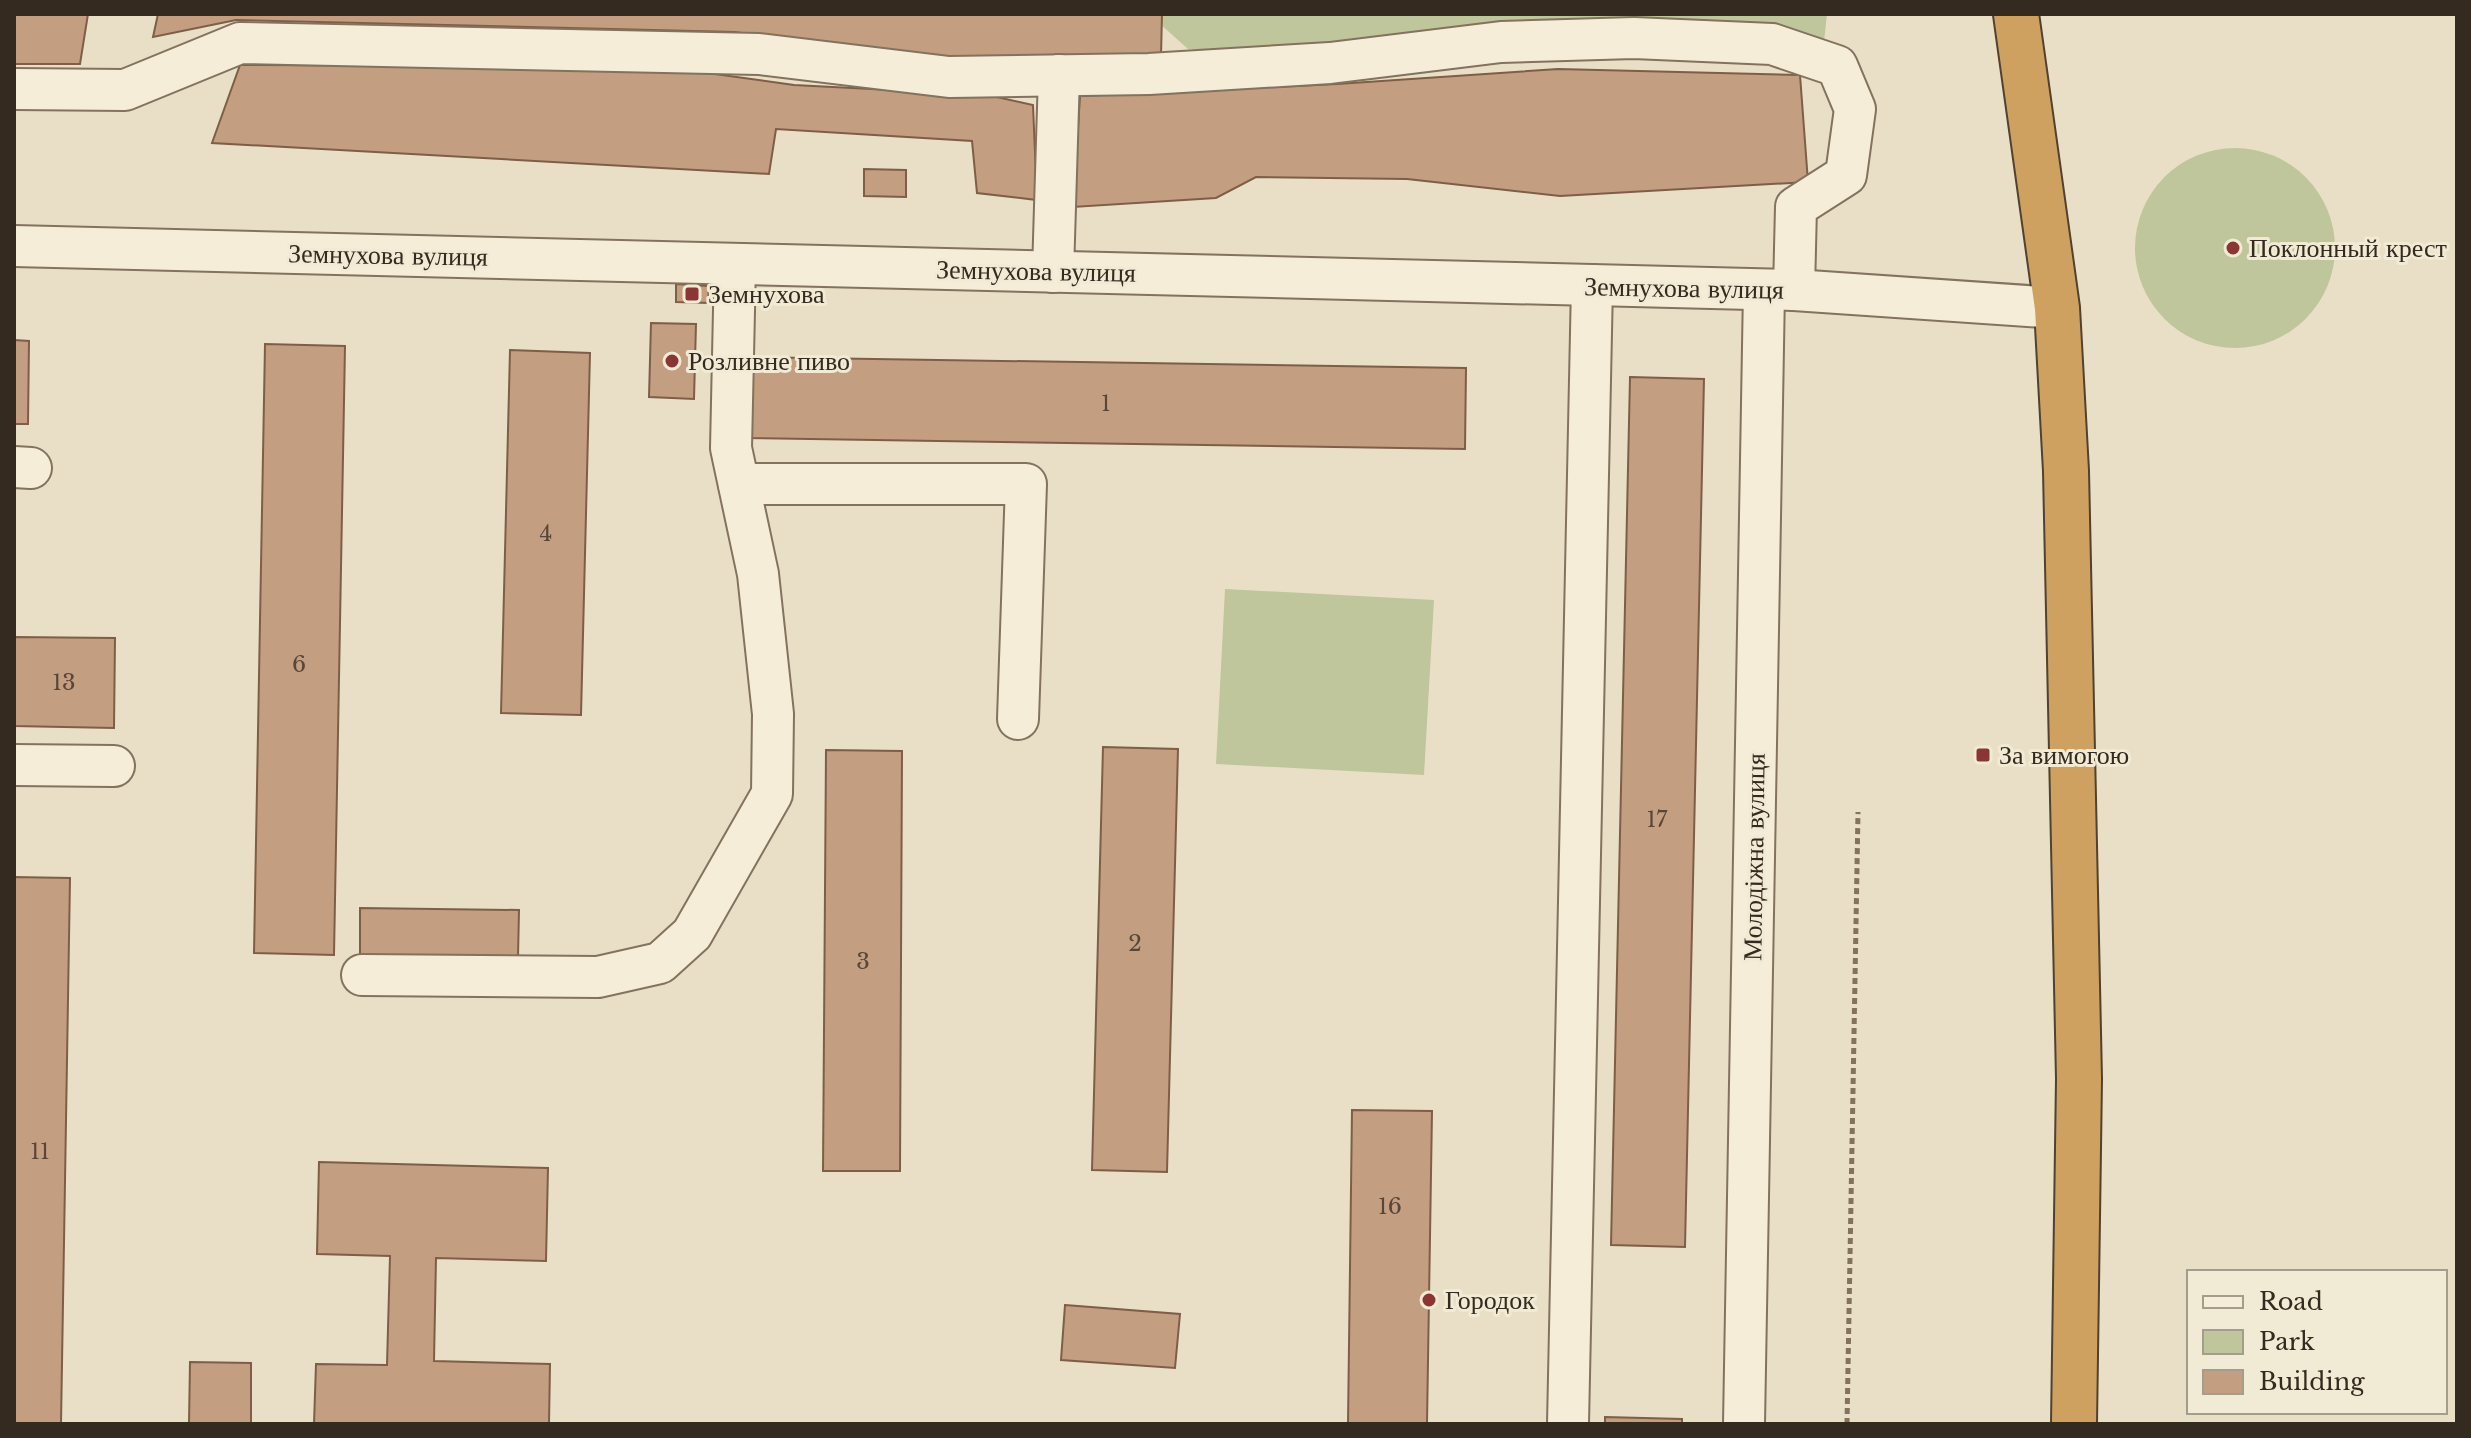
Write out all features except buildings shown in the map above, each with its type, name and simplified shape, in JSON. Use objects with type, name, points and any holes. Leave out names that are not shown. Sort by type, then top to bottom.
[{"type":"highway","points":[[2016,14],[2057,308],[2066,471],[2079,1079],[2074,1424]]},
{"type":"street","name":"Молодіжна вулиця","points":[[1059,75],[1149,74],[1330,63],[1501,42],[1634,38],[1772,44],[1837,66],[1855,109],[1846,175],[1796,207],[1779,290],[1744,1424]]},
{"type":"street","points":[[14,89],[125,90],[240,43],[759,54],[949,77],[1059,75],[1053,272]]},
{"type":"street","name":"Земнухова вулиця","points":[[14,246],[1779,290],[2057,308]]},
{"type":"street","points":[[362,975],[598,977],[660,963],[692,934],[772,794],[772,698],[758,574],[731,448],[735,264]]},
{"type":"street","points":[[1568,1424],[1592,285]]},
{"type":"street","points":[[739,484],[1026,484],[1018,719]]},
{"type":"street","points":[[14,765],[114,766]]},
{"type":"path","points":[[1847,1424],[1858,812]]},
{"type":"green space","points":[[1149,14],[1827,14],[1822,60],[1188,49]]},
{"type":"green space","points":[[2235,148],[2273,156],[2306,177],[2327,210],[2335,248],[2327,286],[2306,319],[2273,340],[2235,348],[2197,340],[2164,319],[2143,286],[2135,248],[2143,210],[2164,177],[2197,156]]},
{"type":"green space","points":[[1225,589],[1434,600],[1424,775],[1216,764]]},
{"type":"place","name":"Поклонный крест","points":[[2233,248]]},
{"type":"place","name":"Земнухова","points":[[692,294]]},
{"type":"place","name":"Розливне пиво","points":[[672,361]]},
{"type":"place","name":"За вимогою","points":[[1983,755]]},
{"type":"place","name":"Городок","points":[[1429,1300]]}]
